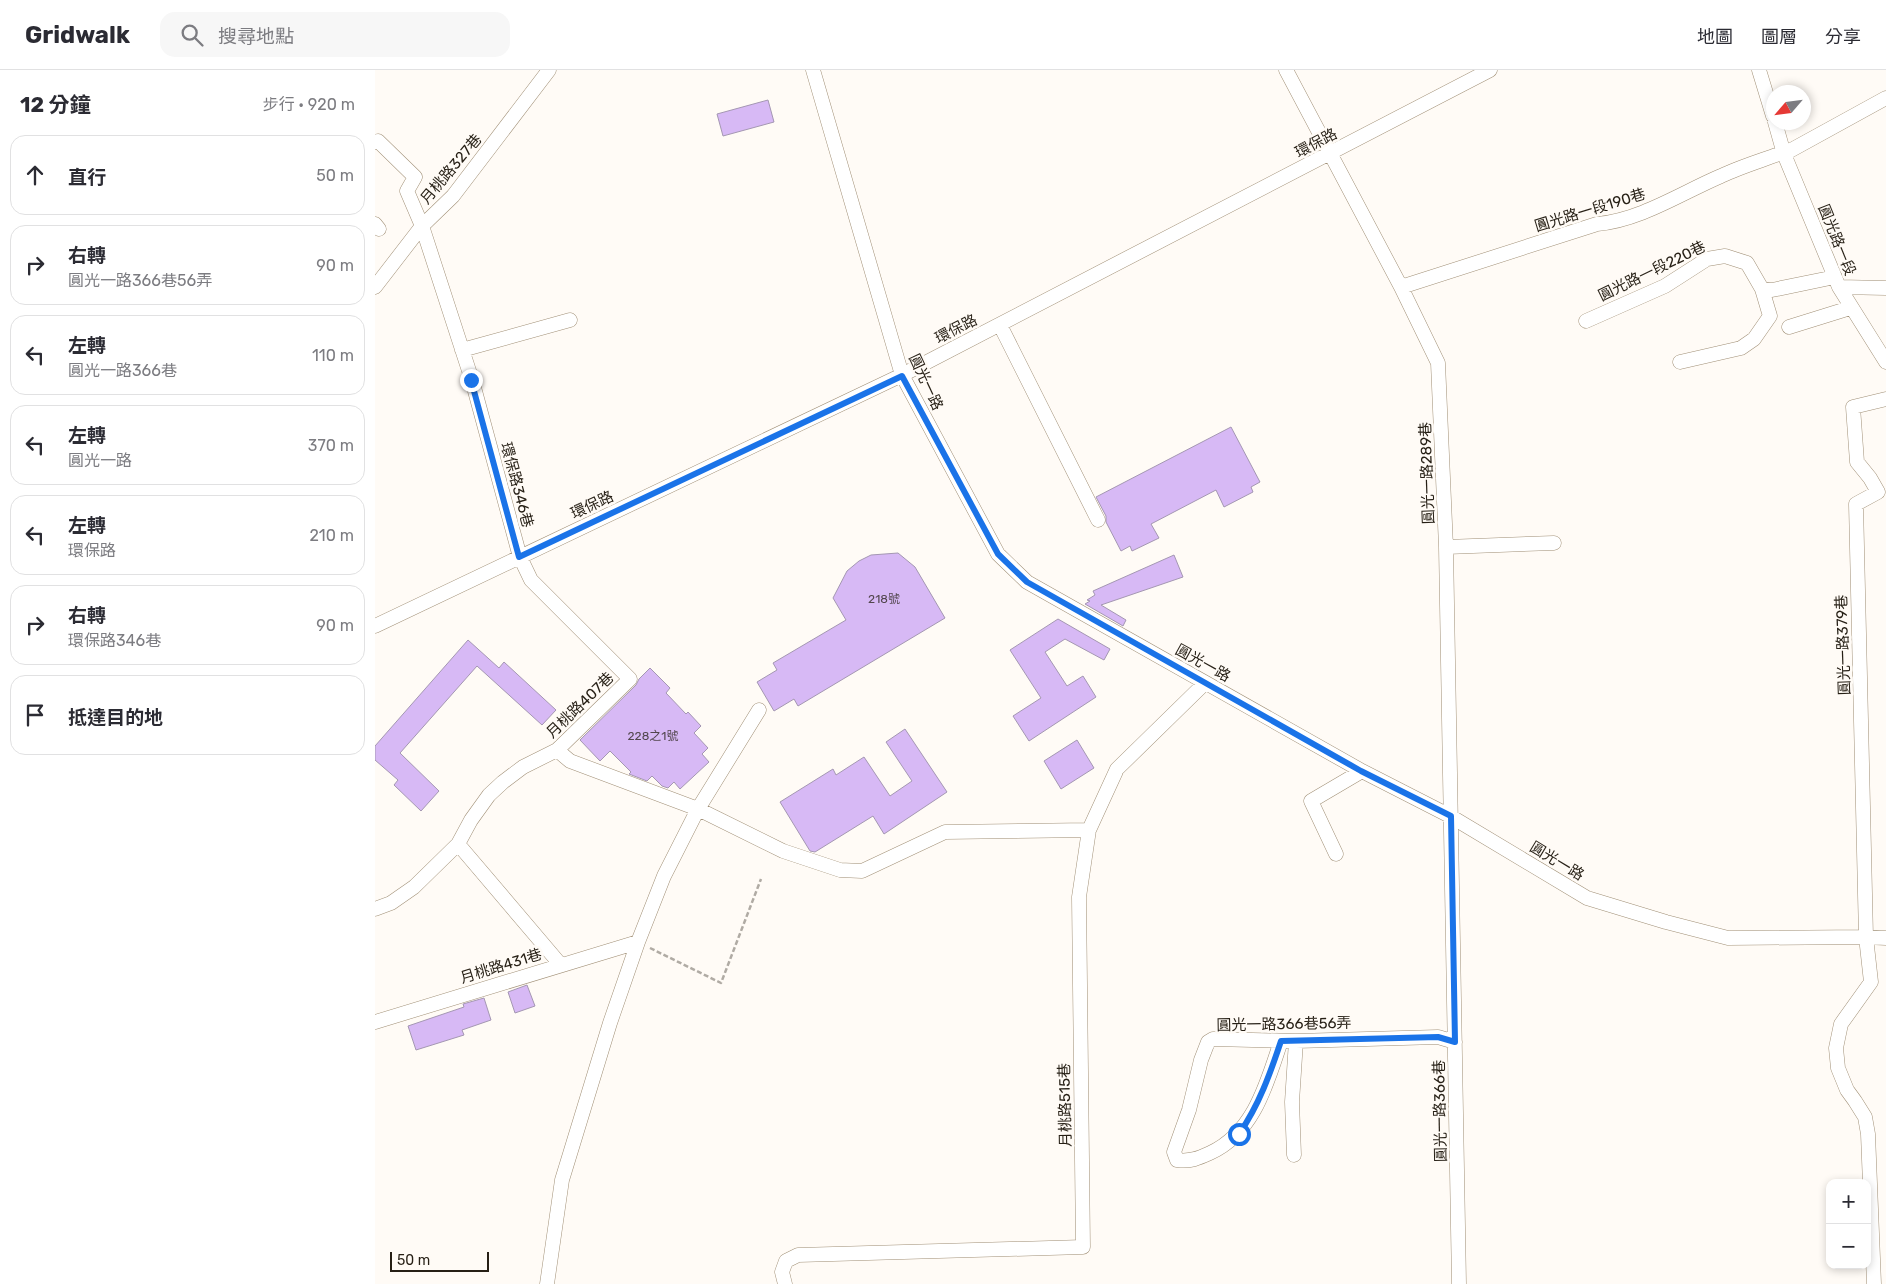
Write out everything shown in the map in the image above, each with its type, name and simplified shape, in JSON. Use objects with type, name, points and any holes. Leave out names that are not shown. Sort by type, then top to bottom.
[{"type":"street","name":"月桃路327巷","points":[[375,287],[422,226],[453,196],[549,70]]},
{"type":"street","name":"圓光一路","points":[[813,70],[902,376],[998,554],[1027,582],[1361,771],[1451,816],[1587,898],[1666,922],[1728,938],[1886,938]]},
{"type":"street","name":"圓光一路289巷","points":[[1286,70],[1401,287],[1438,363],[1446,547],[1451,816]]},
{"type":"street","name":"環保路","points":[[375,626],[902,376],[1490,70]]},
{"type":"street","points":[[1759,70],[1766,93]]},
{"type":"street","name":"圓光路一段190巷","points":[[1401,287],[1597,224],[1613,222],[1671,201],[1722,175],[1779,154],[1784,154],[1886,98]]},
{"type":"street","name":"圓光路一段","points":[[1777,130],[1784,154],[1837,282],[1851,308],[1886,362]]},
{"type":"street","name":"環保路346巷","points":[[375,142],[378,141],[415,177],[407,191],[422,226],[462,350],[519,557],[531,580],[630,679]]},
{"type":"street","name":"圓光路一段220巷","points":[[1586,321],[1665,286],[1707,259],[1725,256],[1747,263],[1762,289],[1770,316],[1754,339],[1741,348],[1680,362]]},
{"type":"street","points":[[1762,289],[1772,290],[1837,282],[1886,288]]},
{"type":"street","points":[[1789,326],[1851,308]]},
{"type":"street","points":[[462,350],[570,320]]},
{"type":"street","points":[[999,325],[1098,520]]},
{"type":"street","name":"圓光一路379巷","points":[[1867,937],[1856,504],[1878,492],[1857,462],[1853,407],[1886,399]]},
{"type":"street","points":[[1446,547],[1554,544]]},
{"type":"street","name":"月桃路407巷","points":[[375,909],[391,903],[414,887],[458,844],[471,820],[489,795],[523,767],[557,750],[630,679]]},
{"type":"street","name":"月桃路515巷","points":[[785,1284],[782,1272],[786,1261],[798,1255],[1083,1247],[1079,897],[1089,830],[1117,770],[1205,683]]},
{"type":"street","points":[[547,1284],[562,1180],[637,942],[664,876],[698,809],[759,710]]},
{"type":"street","points":[[557,750],[570,761],[698,809],[783,851],[840,870],[862,872],[945,832],[1089,830]]},
{"type":"street","points":[[1336,854],[1311,801],[1361,771]]},
{"type":"street","name":"圓光一路366巷","points":[[1451,816],[1459,1284]]},
{"type":"street","points":[[458,844],[561,964]]},
{"type":"street","points":[[1867,937],[1871,982],[1841,1024],[1835,1048],[1839,1068],[1847,1090],[1865,1117],[1868,1134],[1874,1284]]},
{"type":"street","name":"月桃路431巷","points":[[375,1022],[637,942]]},
{"type":"street","name":"圓光一路366巷56弄","points":[[1281,1041],[1252,1115],[1239,1134],[1215,1151],[1195,1160],[1177,1160],[1174,1152],[1189,1110],[1201,1060],[1208,1042],[1213,1039],[1296,1041],[1438,1037],[1455,1042]]},
{"type":"street","points":[[1295,1154],[1292,1102],[1296,1041]]},
{"type":"path","points":[[637,942],[721,983],[761,879]]},
{"type":"building","points":[[768,100],[774,122],[723,136],[717,114]]},
{"type":"building","points":[[1231,427],[1260,482],[1251,487],[1253,492],[1224,507],[1216,490],[1151,524],[1159,538],[1132,551],[1130,546],[1121,551],[1096,497]]},
{"type":"building","points":[[898,553],[915,567],[945,618],[798,706],[794,699],[774,711],[757,682],[777,670],[773,663],[846,620],[833,598],[847,571],[859,561],[871,555]]},
{"type":"building","points":[[1174,555],[1183,577],[1101,605],[1126,620],[1123,626],[1085,604],[1090,601],[1087,600],[1095,595],[1093,591]]},
{"type":"building","points":[[1058,619],[1110,649],[1104,660],[1065,639],[1045,652],[1067,686],[1083,676],[1096,697],[1029,741],[1013,716],[1041,698],[1010,650]]},
{"type":"building","points":[[468,640],[499,668],[504,662],[556,710],[542,725],[477,666],[400,753],[439,791],[421,811],[394,785],[398,780],[375,760],[375,746]]},
{"type":"building","points":[[650,668],[670,688],[666,693],[686,714],[688,712],[701,726],[694,733],[708,748],[702,754],[709,762],[680,789],[674,782],[668,788],[662,786],[652,776],[647,781],[629,774],[631,772],[610,751],[600,761],[580,740],[636,685]]},
{"type":"building","points":[[905,729],[947,792],[884,834],[873,816],[815,852],[810,851],[780,802],[833,769],[836,775],[864,757],[890,796],[912,781],[886,742]]},
{"type":"building","points":[[1077,740],[1094,768],[1061,789],[1044,761]]},
{"type":"building","points":[[527,985],[535,1006],[515,1013],[508,992]]},
{"type":"building","points":[[484,998],[491,1020],[462,1030],[464,1035],[416,1050],[408,1026],[464,1007],[463,1004]]},
{"type":"route","points":[[471,380],[519,557],[902,376],[998,554],[1027,582],[1361,771],[1451,816],[1455,1042],[1438,1037],[1281,1041],[1252,1115],[1239,1134]]}]
